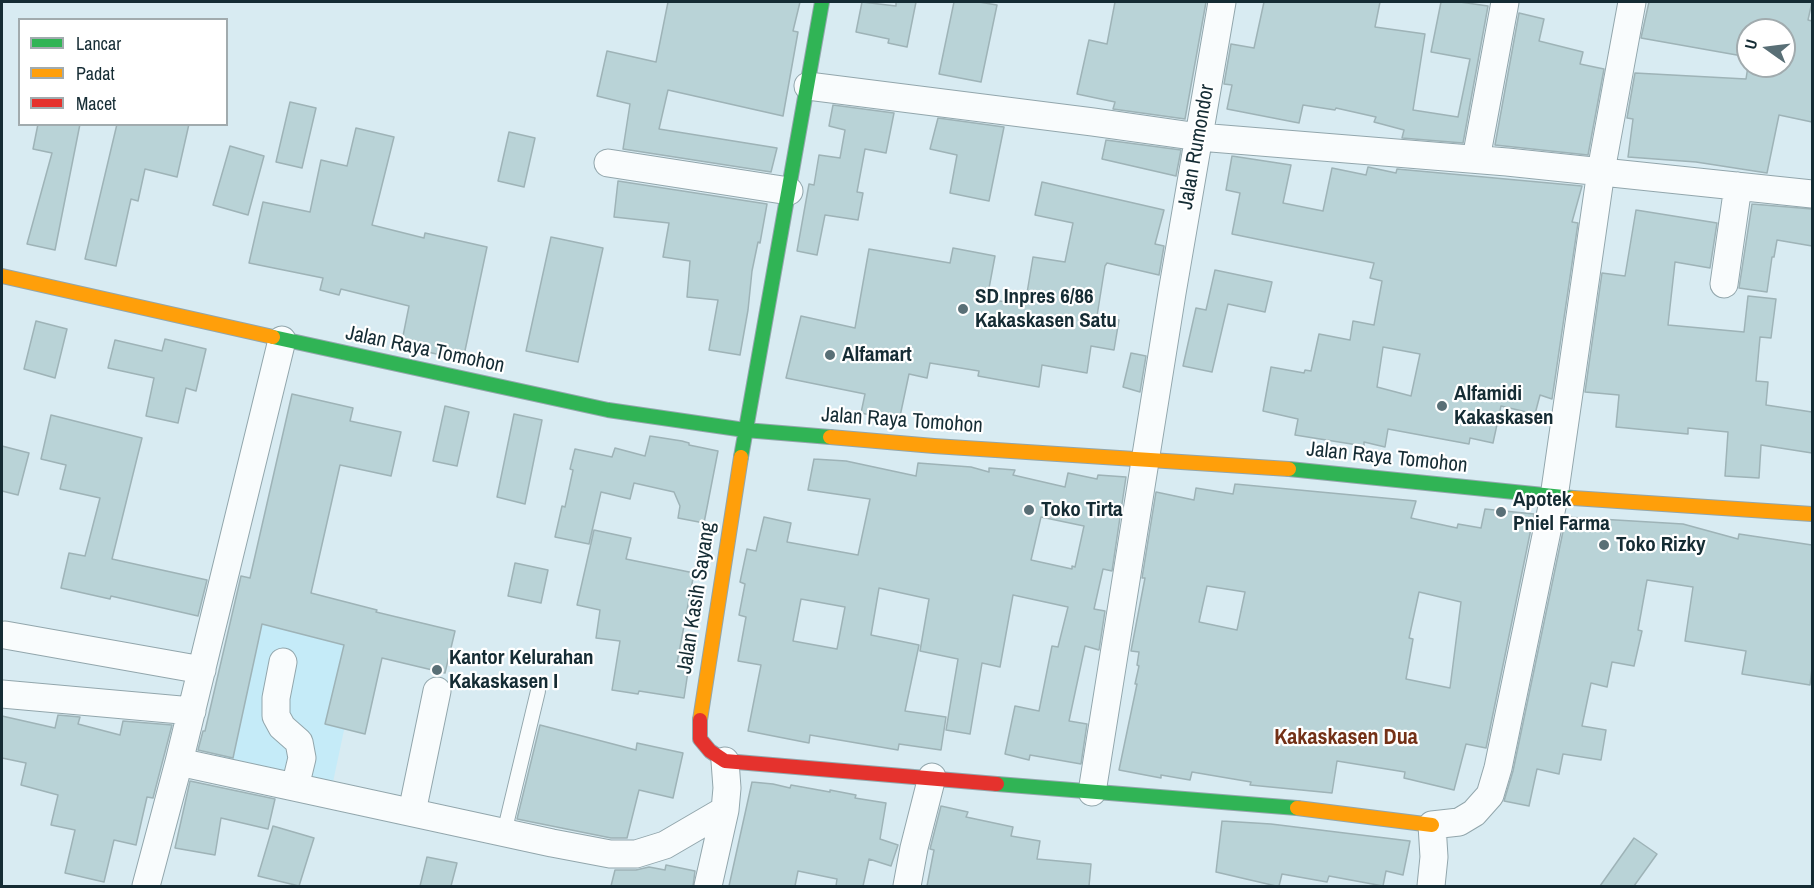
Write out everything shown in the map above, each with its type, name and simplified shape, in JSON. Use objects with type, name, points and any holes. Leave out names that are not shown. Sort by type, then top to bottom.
[{"type":"main road","name":"Jalan Kasih Sayang","points":[[725,761],[700,739],[699,723],[745,430],[822,2]]},
{"type":"main road","name":"Jalan Raya Tomohon","points":[[2,276],[282,340],[608,410],[745,430],[934,446],[1288,469],[1554,497],[1812,514]]},
{"type":"main road","points":[[725,761],[1273,805],[1432,825]]},
{"type":"street","name":"Jalan Rumondor","points":[[1092,792],[1144,459],[1222,2]]},
{"type":"street","points":[[1476,159],[1505,2]]},
{"type":"street","points":[[1431,886],[1434,857],[1432,825],[1459,822],[1474,813],[1490,795],[1498,768],[1554,497],[1601,171],[1632,2]]},
{"type":"street","points":[[808,86],[1199,137],[1476,159],[1812,194]]},
{"type":"street","points":[[608,163],[789,191]]},
{"type":"street","points":[[1724,284],[1738,186]]},
{"type":"street","points":[[146,886],[192,711],[282,340]]},
{"type":"street","points":[[5,635],[202,670]]},
{"type":"street","points":[[283,662],[276,698],[276,716],[282,727],[299,742],[302,758],[295,787]]},
{"type":"street","points":[[412,813],[437,691]]},
{"type":"street","points":[[2,694],[192,711]]},
{"type":"street","points":[[708,886],[725,810],[727,788],[725,761]]},
{"type":"street","points":[[179,762],[610,854],[636,854],[665,845],[725,810]]},
{"type":"street","points":[[907,886],[932,777]]},
{"type":"lane","points":[[504,832],[538,691]]},
{"type":"shaded area","points":[[248,600],[384,628],[357,669],[333,782],[215,757]]},
{"type":"building","points":[[668,2],[800,2],[793,31],[798,32],[783,116],[668,90],[659,129],[777,148],[771,172],[623,149],[630,104],[597,96],[607,51],[656,62]]},
{"type":"building","points":[[862,2],[896,6],[896,2],[916,2],[907,47],[888,43],[889,39],[856,32]]},
{"type":"building","points":[[954,2],[997,5],[981,82],[939,74]]},
{"type":"building","points":[[1115,2],[1206,2],[1185,119],[1113,109],[1115,102],[1077,94],[1089,40],[1107,44]]},
{"type":"building","points":[[1264,2],[1380,2],[1375,27],[1425,34],[1413,110],[1458,117],[1470,59],[1431,52],[1441,2],[1488,6],[1463,143],[1402,138],[1404,130],[1374,122],[1376,117],[1336,108],[1335,110],[1303,105],[1299,123],[1227,109],[1232,85],[1224,84],[1231,44],[1254,48]]},
{"type":"building","points":[[1649,2],[1812,2],[1808,20],[1812,21],[1812,122],[1779,115],[1767,173],[1696,162],[1628,157],[1633,119],[1627,118],[1635,73],[1746,79],[1796,78],[1796,18],[1736,18],[1736,55],[1641,38]]},
{"type":"building","points":[[1519,13],[1544,19],[1539,41],[1583,52],[1580,64],[1604,69],[1588,155],[1495,145]]},
{"type":"building","points":[[290,102],[316,108],[302,168],[276,162]]},
{"type":"building","points":[[833,105],[894,113],[886,153],[865,149],[857,192],[863,193],[858,220],[825,215],[817,255],[797,251],[809,184],[814,185],[819,155],[840,158],[845,130],[829,126]]},
{"type":"building","points":[[938,118],[1004,127],[989,201],[950,193],[957,155],[930,149]]},
{"type":"building","points":[[38,126],[80,126],[55,250],[27,244],[52,153],[33,149]]},
{"type":"building","points":[[117,126],[189,126],[177,177],[145,169],[138,201],[131,199],[116,266],[85,259]]},
{"type":"building","points":[[356,128],[394,137],[372,225],[424,238],[425,233],[487,247],[463,360],[401,346],[409,306],[341,289],[339,295],[320,290],[323,278],[249,263],[263,202],[310,212],[321,160],[347,166]]},
{"type":"building","points":[[509,132],[535,138],[524,187],[498,181]]},
{"type":"building","points":[[1106,140],[1181,150],[1176,176],[1102,159]]},
{"type":"building","points":[[230,146],[264,156],[248,215],[213,205]]},
{"type":"building","points":[[1232,156],[1291,165],[1283,203],[1323,211],[1332,168],[1366,175],[1368,167],[1396,173],[1397,169],[1582,186],[1572,222],[1578,223],[1552,399],[1540,395],[1535,414],[1501,406],[1493,443],[1470,438],[1469,444],[1388,429],[1385,447],[1364,442],[1364,446],[1295,435],[1298,419],[1263,411],[1271,367],[1304,373],[1305,370],[1311,371],[1319,334],[1350,340],[1353,321],[1374,325],[1382,281],[1370,278],[1374,263],[1232,234],[1240,193],[1226,190]],"holes":[[[1383,347],[1420,354],[1411,396],[1377,387]]]},
{"type":"building","points":[[618,181],[767,204],[752,271],[740,355],[709,350],[718,300],[687,297],[690,261],[663,257],[669,223],[614,217]]},
{"type":"building","points":[[1042,182],[1164,210],[1155,244],[1164,246],[1159,275],[1107,263],[1105,266],[1097,316],[1119,320],[1114,350],[1091,346],[1087,373],[1042,365],[1039,387],[978,376],[979,371],[930,363],[927,378],[909,374],[899,421],[861,413],[865,394],[786,378],[801,316],[855,328],[869,249],[950,263],[953,248],[995,256],[987,299],[1025,305],[1033,257],[1065,262],[1073,223],[1035,215]]},
{"type":"building","points":[[1752,204],[1812,209],[1812,246],[1777,240],[1767,292],[1739,288]]},
{"type":"building","points":[[1636,210],[1717,223],[1710,268],[1675,262],[1668,325],[1744,332],[1748,296],[1776,299],[1771,338],[1760,337],[1756,381],[1768,382],[1766,405],[1812,412],[1812,453],[1761,445],[1759,478],[1725,476],[1728,432],[1688,428],[1688,434],[1616,427],[1619,395],[1585,392],[1602,273],[1625,276]]},
{"type":"building","points":[[551,237],[603,248],[578,362],[526,351]]},
{"type":"building","points":[[1215,270],[1272,282],[1265,312],[1228,304],[1212,372],[1183,366],[1196,308],[1206,310]]},
{"type":"building","points":[[36,321],[67,329],[55,378],[24,369]]},
{"type":"building","points":[[165,339],[206,349],[196,391],[186,388],[178,423],[146,416],[154,378],[108,368],[115,340],[162,351]]},
{"type":"building","points":[[1131,353],[1146,356],[1140,392],[1123,387]]},
{"type":"building","points":[[292,394],[353,408],[350,421],[401,432],[391,476],[340,465],[311,593],[455,631],[445,673],[382,658],[365,734],[325,724],[344,645],[262,624],[233,758],[198,750],[203,731],[205,731],[241,576],[250,578]]},
{"type":"building","points":[[445,406],[469,412],[457,466],[433,461]]},
{"type":"building","points":[[514,414],[542,420],[525,504],[497,497]]},
{"type":"building","points":[[51,415],[142,438],[112,559],[207,580],[198,616],[111,596],[110,599],[61,588],[69,553],[85,556],[100,498],[60,489],[66,465],[41,459]]},
{"type":"building","points":[[650,436],[682,441],[689,445],[718,451],[704,523],[678,518],[680,506],[674,492],[634,483],[630,499],[601,492],[589,544],[555,537],[562,506],[565,507],[575,449],[612,457],[615,448],[645,456]]},
{"type":"building","points":[[2,446],[29,453],[18,495],[2,491]]},
{"type":"building","points":[[814,459],[846,461],[916,476],[918,463],[971,467],[989,472],[989,468],[1015,470],[1013,475],[1065,487],[1068,473],[1097,479],[1098,475],[1126,477],[1112,571],[1103,569],[1094,609],[1105,611],[1099,650],[1085,646],[1069,721],[1087,724],[1081,764],[1030,755],[1029,760],[1005,754],[1015,706],[1039,711],[1052,646],[1058,647],[1068,607],[1013,595],[1000,667],[982,663],[970,734],[946,730],[958,659],[920,651],[929,599],[879,588],[871,635],[919,645],[905,711],[946,717],[941,750],[899,744],[898,750],[810,735],[809,743],[748,731],[761,665],[738,661],[746,617],[739,615],[745,584],[740,582],[747,549],[756,551],[764,517],[791,523],[787,542],[858,555],[870,499],[808,490]],"holes":[[[1041,517],[1084,526],[1075,567],[1072,566],[1072,569],[1031,560]],[[801,599],[845,607],[837,649],[793,641]]]},
{"type":"building","points":[[1235,484],[1416,501],[1411,518],[1457,528],[1458,524],[1481,528],[1485,509],[1534,514],[1486,748],[1466,744],[1454,790],[1404,778],[1405,772],[1337,761],[1332,793],[1250,785],[1251,782],[1192,772],[1190,780],[1161,775],[1161,778],[1119,770],[1137,684],[1135,684],[1139,652],[1131,651],[1145,578],[1142,578],[1156,492],[1194,500],[1196,488],[1233,494]],"holes":[[[1207,586],[1245,592],[1237,630],[1199,622]],[[1419,592],[1461,602],[1450,688],[1406,679],[1413,639],[1409,638]]]},
{"type":"building","points":[[1566,517],[1683,524],[1738,539],[1739,534],[1812,545],[1810,685],[1742,674],[1746,651],[1685,641],[1693,587],[1647,580],[1638,630],[1642,631],[1634,666],[1612,662],[1607,687],[1591,683],[1582,726],[1606,730],[1601,760],[1563,754],[1559,774],[1537,769],[1529,806],[1504,801],[1513,771]]},
{"type":"building","points":[[594,530],[631,538],[626,559],[694,573],[677,663],[689,665],[684,698],[639,691],[638,694],[612,690],[620,641],[596,638],[600,610],[577,605]]},
{"type":"building","points":[[515,563],[548,570],[541,603],[508,596]]},
{"type":"building","points":[[58,715],[80,717],[78,724],[120,735],[123,721],[172,725],[153,798],[147,797],[136,845],[114,840],[104,882],[65,873],[75,830],[51,825],[58,795],[21,785],[26,763],[2,758],[2,716],[55,728]]},
{"type":"building","points":[[540,725],[636,750],[637,743],[683,753],[673,798],[639,790],[627,838],[611,838],[517,819]]},
{"type":"building","points":[[190,781],[275,799],[268,829],[221,818],[215,855],[175,848]]},
{"type":"building","points":[[752,782],[790,788],[791,785],[830,792],[830,790],[856,795],[855,798],[886,803],[880,839],[898,845],[891,866],[869,859],[863,886],[836,886],[837,879],[798,871],[795,886],[729,886]]},
{"type":"building","points":[[941,806],[968,812],[966,817],[1013,827],[1011,836],[1040,841],[1037,859],[1091,864],[1089,886],[927,886],[934,850],[930,849]]},
{"type":"building","points":[[1222,821],[1271,824],[1410,841],[1403,875],[1386,871],[1383,886],[1329,876],[1327,882],[1282,874],[1279,886],[1276,886],[1216,872]]},
{"type":"building","points":[[273,826],[314,838],[299,886],[258,876]]},
{"type":"building","points":[[1634,838],[1657,854],[1634,886],[1600,886]]},
{"type":"building","points":[[427,857],[457,863],[451,886],[420,886]]},
{"type":"building","points":[[666,865],[695,871],[693,886],[611,886],[615,870],[636,870],[649,867],[665,870]]},
{"type":"traffic: fast","points":[[741,457],[822,2]]},
{"type":"traffic: fast","points":[[273,337],[608,410],[745,430],[830,437]]},
{"type":"traffic: fast","points":[[1289,469],[1573,498]]},
{"type":"traffic: fast","points":[[997,784],[1297,808]]},
{"type":"traffic: slow","points":[[2,276],[273,337]]},
{"type":"traffic: slow","points":[[830,437],[1289,469]]},
{"type":"traffic: slow","points":[[700,720],[741,457]]},
{"type":"traffic: slow","points":[[1573,498],[1812,514]]},
{"type":"traffic: slow","points":[[1297,808],[1432,825]]},
{"type":"traffic: jam","points":[[700,720],[700,739],[710,751],[725,761],[997,784]]},
{"type":"place","name":"SD Inpres 6/86 Kakaskasen Satu","points":[[963,309]]},
{"type":"place","name":"Alfamart","points":[[830,355]]},
{"type":"place","name":"Alfamidi Kakaskasen","points":[[1442,406]]},
{"type":"place","name":"Toko Tirta","points":[[1029,510]]},
{"type":"place","name":"Apotek Pniel Farma","points":[[1501,512]]},
{"type":"place","name":"Toko Rizky","points":[[1604,545]]},
{"type":"place","name":"Kantor Kelurahan Kakaskasen I","points":[[437,670]]},
{"type":"district","name":"Kakaskasen Dua","points":[[1346,738]]}]
